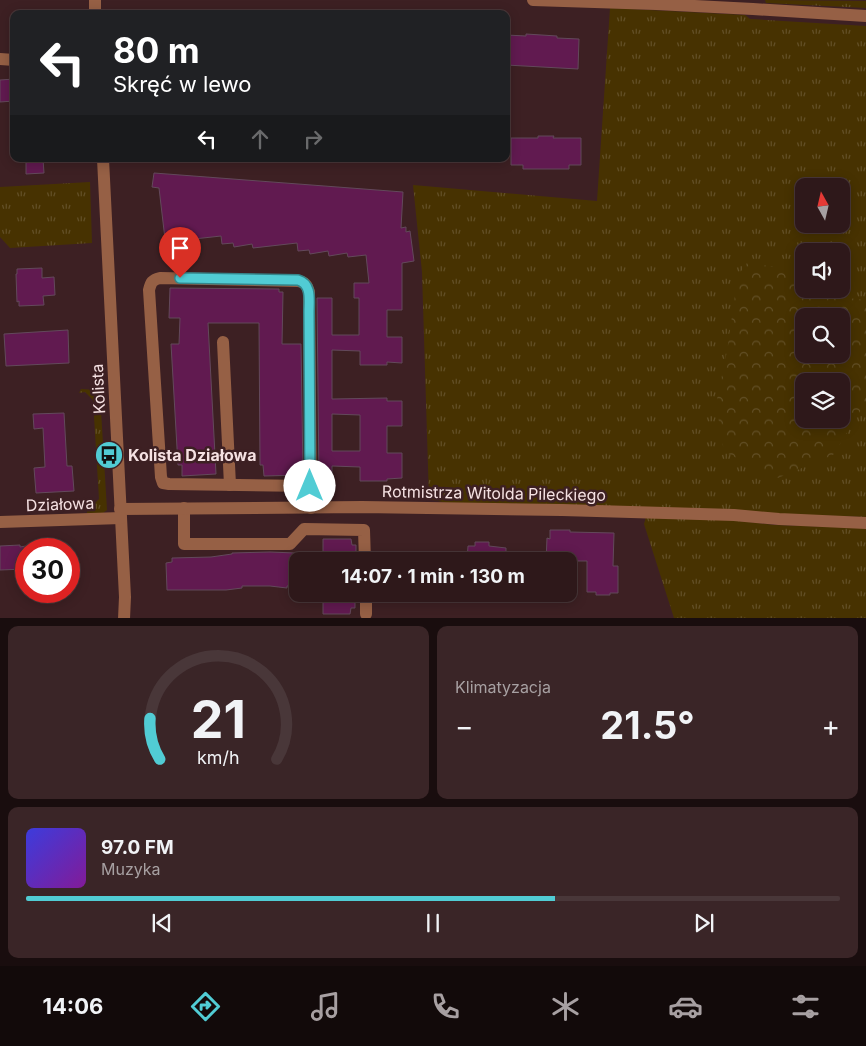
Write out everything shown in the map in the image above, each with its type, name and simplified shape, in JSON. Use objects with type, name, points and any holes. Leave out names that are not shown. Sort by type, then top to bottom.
[{"type":"street","points":[[534,0],[753,4],[866,16]]},
{"type":"street","name":"Kolista","points":[[103,162],[125,597],[124,618]]},
{"type":"street","points":[[310,486],[163,483],[161,477],[150,290],[151,283],[154,280],[160,278],[298,280],[304,282],[308,287],[311,508]]},
{"type":"street","points":[[223,342],[230,485]]},
{"type":"street","points":[[184,508],[184,544],[290,544],[304,529],[364,530],[365,552]]},
{"type":"street","name":"Rotmistrza Witolda Pileckiego","points":[[121,513],[184,508],[418,508],[734,515],[788,520],[866,523]]},
{"type":"street","name":"Działowa","points":[[0,522],[121,513]]},
{"type":"street","points":[[366,602],[366,614]]},
{"type":"green space","points":[[765,0],[866,1],[866,8],[766,3]]},
{"type":"green space","points":[[610,8],[745,15],[750,19],[866,26],[866,517],[447,503],[429,499],[422,272],[413,185],[597,201]]},
{"type":"green space","points":[[90,182],[92,243],[10,248],[0,237],[0,187]]},
{"type":"green space","points":[[747,263],[790,269],[795,273],[795,298],[866,300],[866,402],[850,428],[850,373],[795,373],[795,428],[850,428],[833,455],[778,478],[724,452],[716,404],[727,351],[735,295],[734,281]]},
{"type":"green space","points":[[81,389],[97,390],[100,394],[107,510],[103,513],[87,514],[87,508],[91,507],[99,499],[93,400],[85,392],[79,393]]},
{"type":"green space","points":[[646,517],[731,520],[774,525],[866,528],[866,618],[674,618],[644,524]]},
{"type":"building","points":[[526,34],[579,39],[578,69],[510,65],[510,35],[526,36]]},
{"type":"building","points":[[10,79],[10,101],[0,102],[0,80]]},
{"type":"building","points":[[538,136],[581,138],[581,165],[569,165],[569,169],[523,169],[523,165],[511,165],[511,138],[538,138]]},
{"type":"building","points":[[26,162],[43,162],[44,173],[26,174]]},
{"type":"building","points":[[154,173],[403,192],[401,228],[406,227],[406,232],[410,231],[414,261],[402,263],[402,310],[387,310],[387,337],[402,337],[402,363],[387,362],[387,365],[360,365],[360,351],[332,350],[332,399],[387,398],[387,401],[402,401],[402,426],[387,426],[387,453],[402,453],[402,478],[387,479],[387,481],[360,481],[360,467],[332,466],[332,481],[319,481],[317,298],[332,298],[332,335],[359,335],[359,298],[354,298],[354,283],[369,283],[366,255],[348,257],[347,253],[329,256],[328,251],[310,254],[309,250],[298,251],[297,243],[253,248],[252,244],[234,247],[233,243],[222,244],[221,236],[176,241],[176,237],[165,239],[159,188],[152,187]],"holes":[[[332,414],[360,415],[360,451],[332,451]]]},
{"type":"building","points":[[42,268],[42,278],[54,277],[55,295],[43,296],[44,305],[19,306],[19,301],[17,302],[17,269]]},
{"type":"building","points":[[170,288],[279,289],[279,292],[283,292],[282,344],[301,344],[303,475],[264,476],[263,465],[260,465],[259,323],[208,323],[216,474],[182,476],[182,465],[178,465],[171,344],[179,344],[180,318],[169,318]]},
{"type":"building","points":[[68,330],[69,363],[6,366],[4,334]]},
{"type":"building","points":[[64,413],[67,466],[72,466],[74,491],[36,493],[34,468],[45,467],[43,428],[34,429],[33,414]]},
{"type":"building","points":[[550,530],[614,533],[613,566],[618,566],[618,593],[596,595],[596,592],[587,592],[587,561],[577,561],[577,552],[546,552],[547,538],[550,539]]},
{"type":"building","points":[[323,539],[351,539],[352,545],[356,545],[356,552],[323,552]]},
{"type":"building","points":[[475,542],[489,542],[489,546],[506,548],[506,552],[468,552],[468,546],[475,546]]},
{"type":"building","points":[[15,545],[15,569],[0,570],[0,546]]},
{"type":"building","points":[[232,553],[289,553],[289,586],[287,588],[242,586],[242,588],[226,590],[167,590],[166,563],[172,562],[172,558],[211,557]]},
{"type":"building","points":[[323,602],[355,602],[355,608],[351,608],[350,614],[323,614]]},
{"type":"place","name":"Kolista Działowa","points":[[109,455]]},
{"type":"route","points":[[180,278],[298,280],[304,282],[308,287],[310,486]]}]
